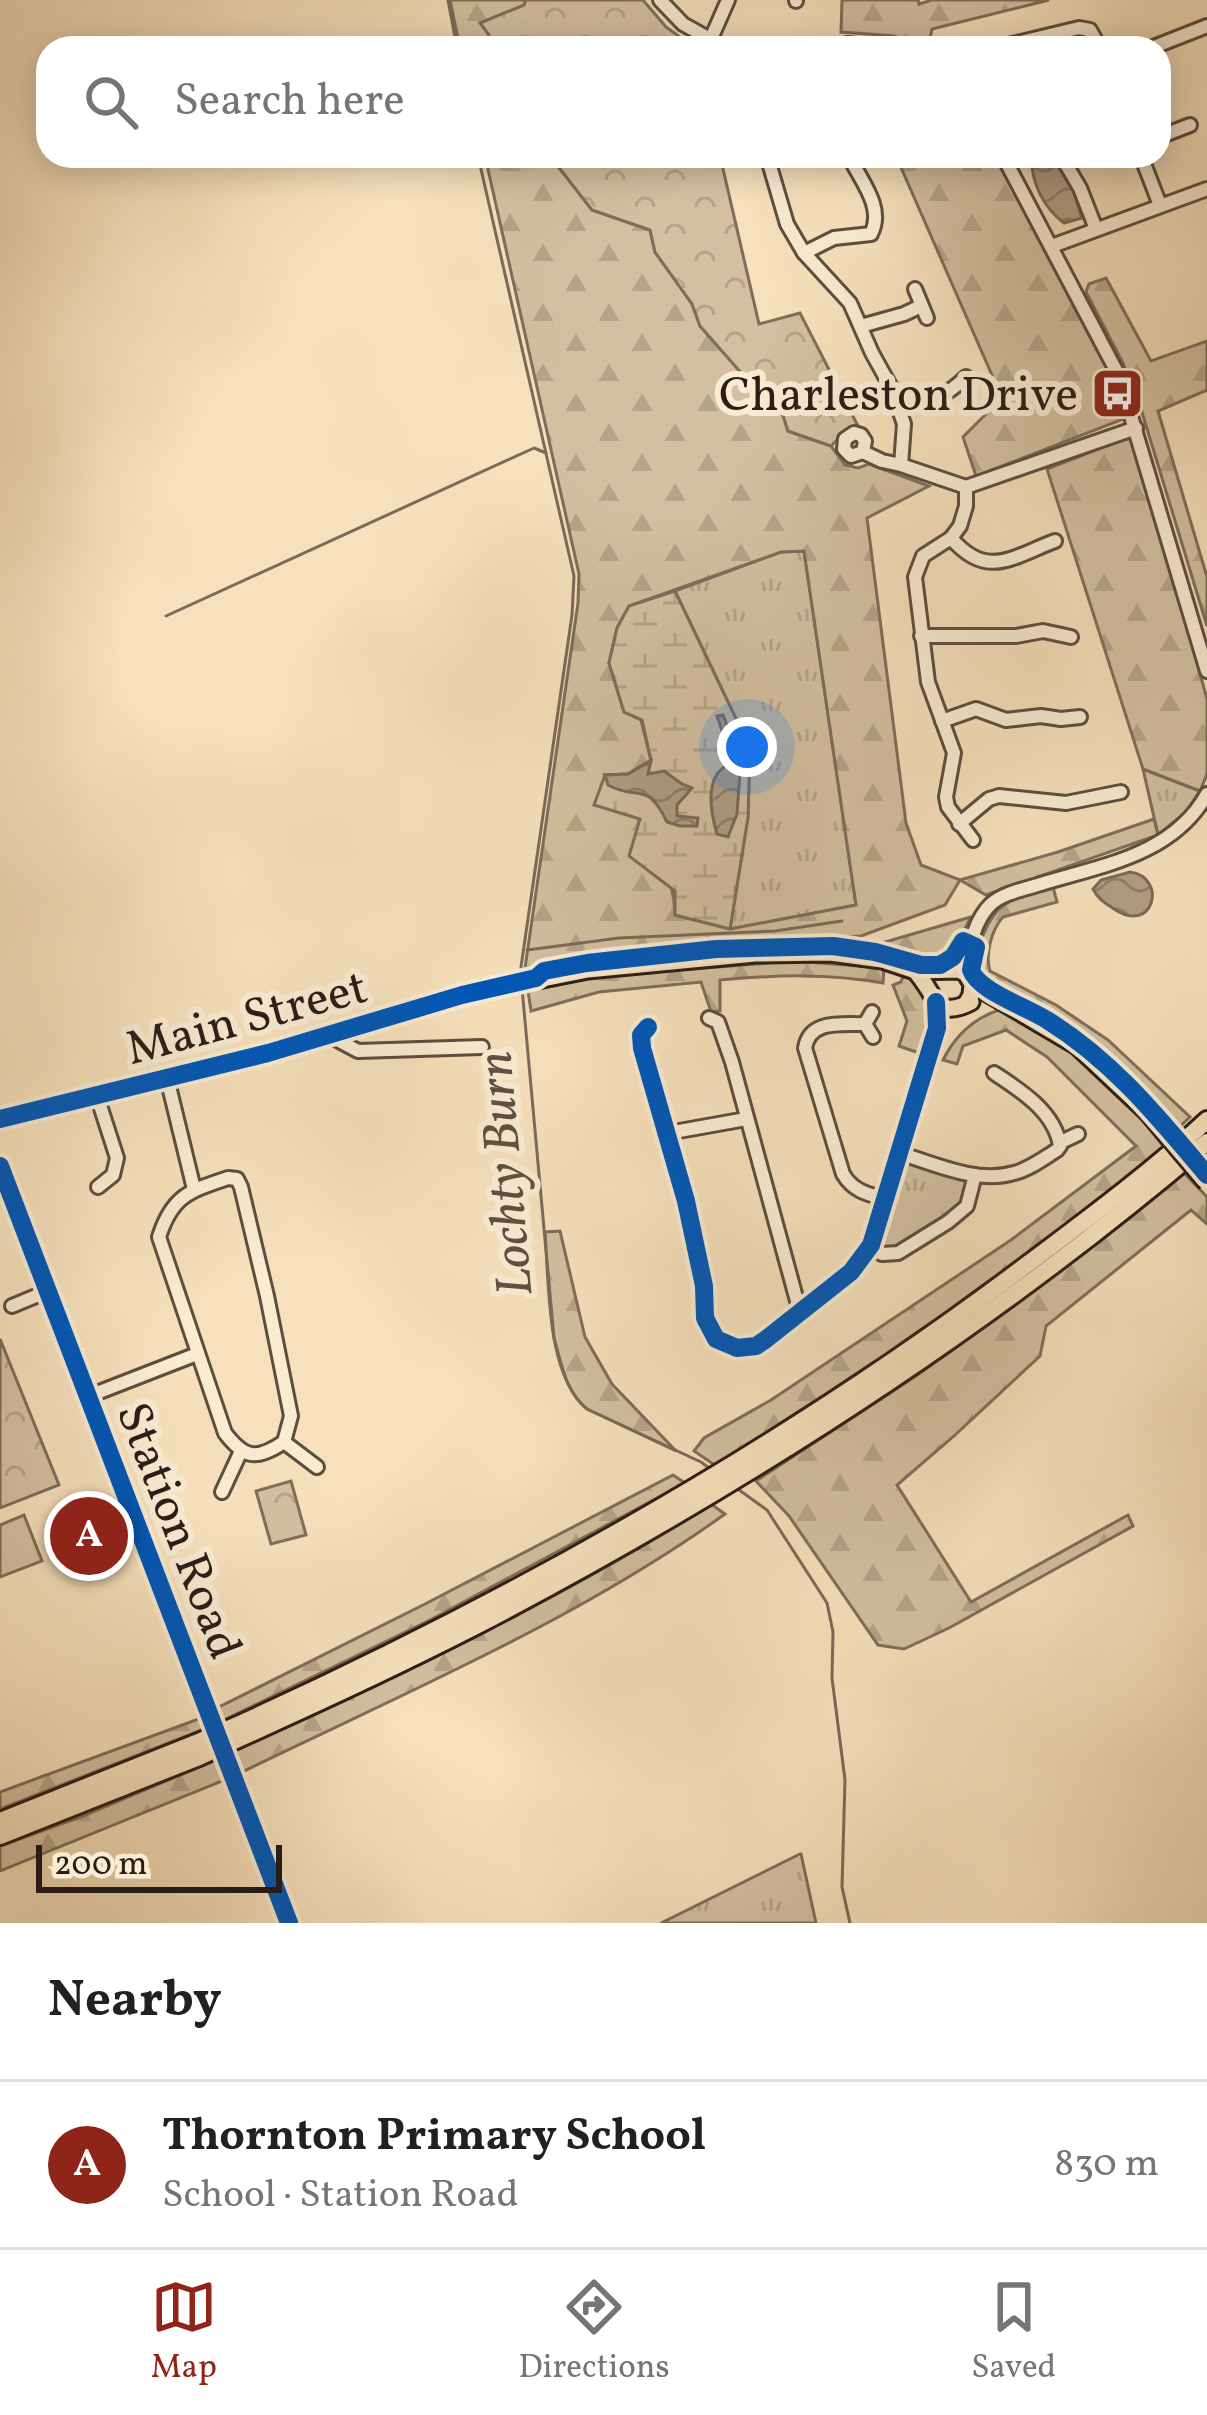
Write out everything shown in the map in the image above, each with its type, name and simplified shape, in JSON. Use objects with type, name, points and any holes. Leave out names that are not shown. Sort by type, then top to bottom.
[{"type":"highway","points":[[760,1457],[994,1289],[1207,1120]]},
{"type":"highway","points":[[0,1836],[246,1729],[689,1500],[961,1331],[1207,1142]]},
{"type":"highway","points":[[0,1821],[198,1749]]},
{"type":"main road","name":"Main Street","points":[[0,1119],[330,1036],[462,995],[536,978],[795,952],[882,960],[915,971],[958,975]]},
{"type":"main road","points":[[915,971],[944,1008],[992,997]]},
{"type":"main road","points":[[958,975],[1077,1046],[1147,1112],[1207,1183]]},
{"type":"main road","points":[[934,999],[932,985],[958,975]]},
{"type":"main road","points":[[958,975],[971,995],[960,1007]]},
{"type":"street","points":[[660,0],[702,36]]},
{"type":"street","points":[[712,36],[728,0]]},
{"type":"street","points":[[1056,36],[1086,28],[1094,36]]},
{"type":"street","points":[[1171,41],[1206,30]]},
{"type":"street","points":[[1171,132],[1190,125]]},
{"type":"street","points":[[769,168],[781,210],[804,253],[842,292],[900,408],[901,465]]},
{"type":"street","points":[[804,253],[822,242],[871,234],[876,227],[876,212],[855,168]]},
{"type":"street","points":[[1009,168],[1111,357],[1207,670]]},
{"type":"street","points":[[1068,168],[1096,229]]},
{"type":"street","points":[[1146,168],[1160,206]]},
{"type":"street","points":[[1052,247],[1207,189]]},
{"type":"street","points":[[861,326],[924,312],[915,289]]},
{"type":"street","points":[[900,408],[944,397],[966,377]]},
{"type":"street","points":[[863,452],[966,487],[1136,428]]},
{"type":"street","points":[[966,487],[964,518],[951,538],[923,556],[915,577],[928,682],[954,753],[948,806],[973,840]]},
{"type":"street","points":[[951,538],[971,558],[989,563],[1055,541]]},
{"type":"street","points":[[921,636],[1016,636],[1056,626],[1070,637]]},
{"type":"street","points":[[942,722],[976,709],[1006,720],[1080,716]]},
{"type":"street","points":[[959,824],[999,796],[1053,804],[1121,792]]},
{"type":"street","points":[[958,975],[986,910],[999,898],[1153,848],[1185,824],[1207,794]]},
{"type":"street","points":[[640,1030],[699,1259],[705,1318],[716,1339],[747,1347],[765,1340],[851,1272],[869,1247],[937,1028],[934,999]]},
{"type":"street","points":[[937,1028],[960,1007]]},
{"type":"street","points":[[873,1037],[868,1018],[821,1026],[809,1034],[805,1048],[848,1184],[885,1198]]},
{"type":"street","points":[[718,1019],[800,1312]]},
{"type":"street","points":[[330,1036],[358,1051],[482,1047]]},
{"type":"street","points":[[994,1072],[1003,1087],[1037,1105],[1061,1142]]},
{"type":"street","points":[[167,1078],[194,1190]]},
{"type":"street","points":[[97,1096],[117,1158],[113,1175],[98,1187]]},
{"type":"street","points":[[668,1133],[746,1119]]},
{"type":"street","points":[[899,1153],[991,1177],[1015,1173],[1078,1134]]},
{"type":"street","name":"Station Road","points":[[0,1166],[290,1923]]},
{"type":"street","points":[[869,1247],[898,1253],[948,1222],[968,1206],[975,1175]]},
{"type":"street","points":[[237,1179],[267,1294],[290,1413],[288,1434],[278,1446],[253,1456],[241,1451],[224,1432],[159,1238],[175,1202],[194,1190],[237,1179]]},
{"type":"street","points":[[12,1306],[48,1291]]},
{"type":"street","points":[[88,1396],[197,1354]]},
{"type":"street","points":[[278,1446],[317,1467]]},
{"type":"street","points":[[222,1492],[241,1451]]},
{"type":"green space","points":[[450,0],[526,0],[489,36],[458,36]]},
{"type":"green space","points":[[526,0],[643,0],[678,36],[489,36],[480,23]]},
{"type":"green space","points":[[842,0],[918,0],[919,4],[1049,0],[932,29],[931,36],[841,32]]},
{"type":"green space","points":[[488,168],[559,168],[592,210],[650,230],[655,252],[692,304],[700,326],[743,375],[778,400],[788,431],[831,446],[845,465],[869,464],[929,486],[867,518],[906,823],[921,865],[960,880],[945,905],[861,936],[675,948],[525,968],[579,574]],"holes":[[[804,551],[856,905],[730,929],[675,915],[661,858],[605,775],[628,774],[651,761],[641,720],[624,712],[609,663],[617,628],[629,606],[781,552]]]},
{"type":"green space","points":[[559,168],[723,168],[759,324],[800,313],[858,426],[850,427],[831,446],[788,431],[778,400],[743,375],[700,326],[692,304],[655,252],[650,230],[592,210]]},
{"type":"green space","points":[[901,168],[1002,168],[1105,363],[1126,418],[976,476],[963,437],[1002,398]]},
{"type":"green space","points":[[1106,278],[1151,361],[1207,341],[1207,390],[1158,411],[1207,577],[1207,626],[1141,409],[1086,292],[1089,284]]},
{"type":"green space","points":[[1134,435],[1207,699],[1207,774],[1200,791],[1143,769],[1047,469]]},
{"type":"green space","points":[[804,551],[856,905],[730,929],[748,817],[750,748],[675,591],[781,552]]},
{"type":"green space","points":[[675,591],[750,748],[748,817],[730,929],[675,915],[675,891],[629,856],[640,819],[594,805],[605,775],[628,774],[651,760],[642,720],[624,712],[609,663],[617,628],[629,606]]},
{"type":"green space","points":[[1143,769],[1200,791],[1186,812],[1158,835]]},
{"type":"green space","points":[[1154,819],[1158,835],[986,895],[960,880]]},
{"type":"green space","points":[[1053,887],[1057,902],[999,922],[989,951],[990,971],[1056,1005],[1108,1040],[1190,1117],[1175,1131],[1099,1052],[1055,1020],[975,977],[976,953],[994,915],[1009,902]]},
{"type":"green space","points":[[971,917],[952,950],[934,962],[875,949],[878,944]]},
{"type":"green space","points":[[795,961],[884,968],[883,983],[822,976],[740,978],[720,980],[720,1011],[711,1012],[701,982],[599,992],[531,1011],[528,991],[599,976]]},
{"type":"green space","points":[[904,974],[921,992],[926,1010],[919,1053],[899,1046],[907,1021],[893,985]]},
{"type":"green space","points":[[999,1010],[1018,1014],[1064,1043],[1112,1087],[1164,1147],[930,1326],[716,1466],[694,1451],[704,1438],[771,1400],[1011,1240],[1136,1146],[1047,1057],[1006,1030],[963,1046],[957,1064],[943,1060],[965,1029]]},
{"type":"green space","points":[[905,1164],[967,1184],[961,1206],[903,1246],[883,1249],[877,1239]]},
{"type":"green space","points":[[1183,1172],[1207,1197],[1207,1224],[1191,1210],[1046,1326],[1040,1356],[897,1485],[971,1602],[1128,1515],[1133,1526],[904,1649],[878,1645],[789,1516],[756,1481],[1010,1309]]},
{"type":"green space","points":[[560,1231],[585,1337],[612,1384],[676,1451],[587,1409],[574,1394],[557,1352],[549,1301],[545,1232]]},
{"type":"green space","points":[[0,1339],[59,1485],[0,1508]]},
{"type":"green space","points":[[673,1475],[685,1483],[430,1620],[222,1721],[217,1708]]},
{"type":"green space","points":[[291,1481],[306,1535],[271,1544],[256,1491]]},
{"type":"green space","points":[[711,1504],[725,1514],[609,1588],[488,1654],[240,1773],[232,1752],[536,1605]]},
{"type":"green space","points":[[24,1515],[42,1561],[0,1577],[0,1525]]},
{"type":"green space","points":[[204,1717],[207,1728],[0,1809],[0,1792]]},
{"type":"green space","points":[[218,1759],[227,1779],[0,1871],[0,1846]]},
{"type":"green space","points":[[800,1854],[816,1923],[661,1923]]},
{"type":"water","points":[[1032,168],[1059,168],[1072,187],[1082,218],[1064,223],[1044,202]]},
{"type":"water","points":[[723,715],[741,760],[737,814],[728,837],[717,834],[711,804],[714,781],[732,760],[717,716]]},
{"type":"water","points":[[651,761],[648,774],[664,771],[692,788],[677,805],[677,816],[698,818],[697,826],[667,822],[647,796],[608,785],[605,775],[628,774]]},
{"type":"water","points":[[1130,872],[1142,876],[1152,893],[1147,910],[1139,915],[1114,909],[1093,889],[1101,880]]},
{"type":"waterway","name":"Lochty Burn","points":[[448,0],[455,36]]},
{"type":"waterway","name":"Lochty Burn","points":[[481,168],[574,576],[522,979]]},
{"type":"waterway","points":[[166,616],[534,448],[546,453]]},
{"type":"waterway","points":[[527,950],[619,938],[775,931],[842,921]]},
{"type":"waterway","name":"Lochty Burn","points":[[522,988],[554,1338],[565,1377],[587,1409],[713,1471]]},
{"type":"waterway","name":"Lochty Burn","points":[[735,1487],[767,1510],[827,1603],[845,1780],[842,1887],[850,1923]]},
{"type":"cycle path","points":[[0,1119],[268,1053],[536,978],[544,971],[587,963],[716,949],[833,946],[940,965],[953,957],[963,941],[976,947],[971,970],[975,978],[1093,1053],[1207,1175]]},
{"type":"cycle path","points":[[648,1027],[641,1035],[642,1048],[686,1201],[704,1286],[705,1318],[716,1339],[737,1348],[765,1340],[851,1272],[871,1245],[937,1028],[936,1002]]},
{"type":"cycle path","points":[[0,1166],[289,1923]]},
{"type":"place","name":"Charleston Drive","points":[[1117,393]]},
{"type":"place","name":"Thornton Primary School","points":[[89,1536]]}]
